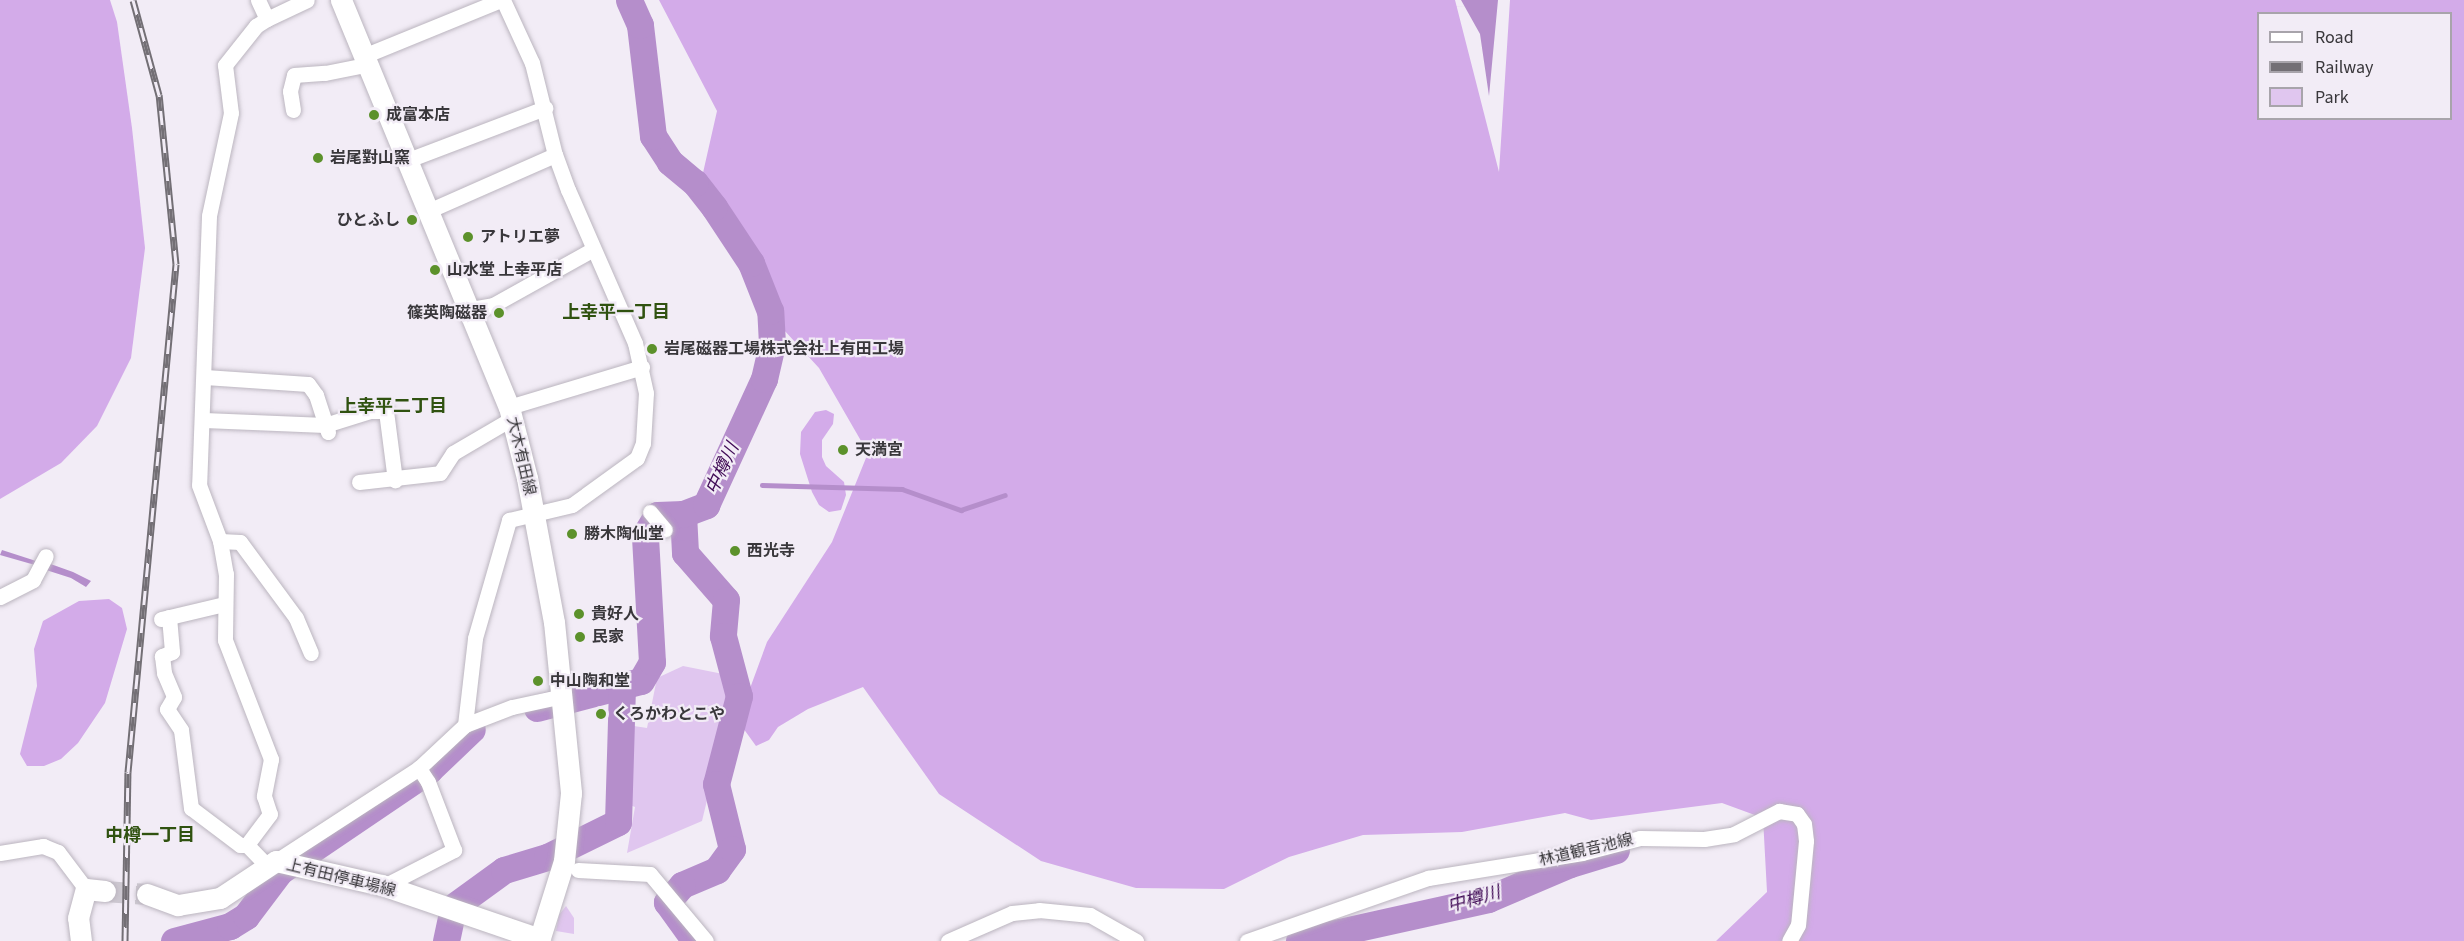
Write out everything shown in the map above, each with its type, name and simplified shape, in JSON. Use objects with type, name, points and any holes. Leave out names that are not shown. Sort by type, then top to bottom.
[{"type":"main road","name":"大木有田線","points":[[341,0],[368,59],[428,211],[471,309],[510,413],[533,515],[563,696],[570,816],[564,861],[539,940]]},
{"type":"main road","name":"上有田停車場線","points":[[147,894],[178,905],[220,898],[272,864],[384,886],[539,940]]},
{"type":"main road","points":[[81,941],[78,918],[96,890]]},
{"type":"street","points":[[258,0],[267,19]]},
{"type":"street","points":[[247,845],[270,814],[264,796],[271,759],[225,640],[226,574],[220,541],[199,485],[204,420],[208,216],[231,113],[225,65],[256,26],[307,0]]},
{"type":"street","points":[[292,110],[290,91],[294,75],[325,73],[368,59],[502,0],[525,47],[545,108],[555,155],[592,250],[626,318],[642,367],[646,393],[643,443],[637,458],[572,505],[509,520],[475,638],[465,725]]},
{"type":"street","points":[[408,160],[545,108]]},
{"type":"street","points":[[428,211],[555,155]]},
{"type":"street","points":[[471,309],[493,305],[592,250]]},
{"type":"street","points":[[359,482],[395,480],[440,473],[453,453],[510,413],[642,367]]},
{"type":"street","points":[[205,377],[308,384],[327,429]]},
{"type":"street","points":[[204,420],[327,429],[369,411],[386,411],[395,480]]},
{"type":"street","points":[[650,512],[665,530]]},
{"type":"street","points":[[220,541],[240,542],[296,618],[311,653]]},
{"type":"street","points":[[0,597],[33,580],[46,556]]},
{"type":"street","points":[[224,604],[165,618],[172,652],[162,656],[164,674],[177,692],[167,709],[181,730],[191,808],[240,845],[247,845],[272,864],[422,773],[465,725],[512,706],[563,696]]},
{"type":"street","points":[[384,886],[454,850],[422,773]]},
{"type":"street","name":"林道観音池線","points":[[1247,941],[1428,878],[1582,853],[1640,838],[1704,839],[1734,834],[1779,811],[1797,814],[1804,824],[1806,841],[1798,925],[1789,941]]},
{"type":"street","points":[[0,853],[44,846],[58,852],[96,890]]},
{"type":"street","points":[[578,870],[650,874],[706,941]]},
{"type":"street","points":[[948,941],[1012,913],[1039,910],[1090,915],[1136,941]]},
{"type":"green space","points":[[683,666],[723,674],[732,697],[702,821],[627,853],[635,807],[627,804],[634,726],[647,728],[657,678]]},
{"type":"green space","points":[[566,906],[574,918],[574,934],[556,931],[559,915]]},
{"type":"shaded area","points":[[0,0],[110,0],[117,22],[132,128],[145,248],[131,358],[97,426],[61,463],[0,499]]},
{"type":"shaded area","points":[[659,0],[1455,0],[1499,172],[1510,0],[2464,0],[2464,941],[1716,941],[1767,892],[1763,818],[1722,803],[1591,820],[1565,813],[1462,832],[1363,835],[1289,857],[1224,889],[1136,888],[1041,861],[939,794],[863,687],[808,709],[778,727],[769,740],[756,746],[738,721],[767,642],[832,542],[868,453],[819,368],[759,303],[700,186],[717,111]]},
{"type":"shaded area","points":[[1461,0],[1498,0],[1489,96],[1480,34]]},
{"type":"shaded area","points":[[826,410],[834,414],[833,424],[822,440],[822,457],[826,466],[844,482],[846,495],[841,510],[829,512],[819,505],[812,492],[800,454],[801,432],[815,412]]},
{"type":"shaded area","points":[[2,550],[36,561],[35,565],[0,555]]},
{"type":"shaded area","points":[[45,562],[91,581],[86,587],[71,578],[43,569]]},
{"type":"shaded area","points":[[109,599],[122,608],[127,629],[105,703],[78,743],[61,759],[44,766],[27,766],[20,754],[37,686],[34,649],[43,621],[79,601]]},
{"type":"waterway","name":"中樽川","points":[[537,708],[641,681],[652,662],[645,535],[657,515],[683,514],[706,505],[764,379],[772,344],[770,311],[751,263],[714,207],[695,183],[670,162],[653,136],[640,25],[629,0]]},
{"type":"waterway","points":[[762,485],[902,489],[961,510],[1005,495]]},
{"type":"waterway","name":"中樽川","points":[[683,514],[685,553],[726,600],[723,636],[739,696],[716,784],[732,849],[717,870],[682,885],[667,902],[695,941]]},
{"type":"waterway","points":[[446,941],[453,907],[504,870],[547,857],[618,822],[622,687]]},
{"type":"waterway","points":[[174,941],[230,926],[246,916],[280,871],[429,770],[472,729]]},
{"type":"waterway","name":"中樽川","points":[[1299,941],[1488,899],[1570,864],[1616,850]]},
{"type":"tunnel","points":[[105,891],[147,894]]},
{"type":"railway","points":[[125,941],[128,772],[176,264],[159,95],[133,0]]},
{"type":"place","name":"成富本店","points":[[374,115]]},
{"type":"place","name":"岩尾對山窯","points":[[318,158]]},
{"type":"place","name":"ひとふし","points":[[412,220]]},
{"type":"place","name":"アトリエ夢","points":[[468,237]]},
{"type":"place","name":"山水堂 上幸平店","points":[[435,270]]},
{"type":"place","name":"篠英陶磁器","points":[[499,313]]},
{"type":"place","name":"岩尾磁器工場株式会社上有田工場","points":[[652,349]]},
{"type":"place","name":"天満宮","points":[[843,450]]},
{"type":"place","name":"勝木陶仙堂","points":[[572,534]]},
{"type":"place","name":"西光寺","points":[[735,551]]},
{"type":"place","name":"貴好人","points":[[579,614]]},
{"type":"place","name":"民家","points":[[580,637]]},
{"type":"place","name":"中山陶和堂","points":[[538,681]]},
{"type":"place","name":"くろかわとこや","points":[[601,714]]},
{"type":"district","name":"上幸平一丁目","points":[[616,313]]},
{"type":"district","name":"上幸平二丁目","points":[[393,407]]},
{"type":"district","name":"中樽一丁目","points":[[150,836]]}]
